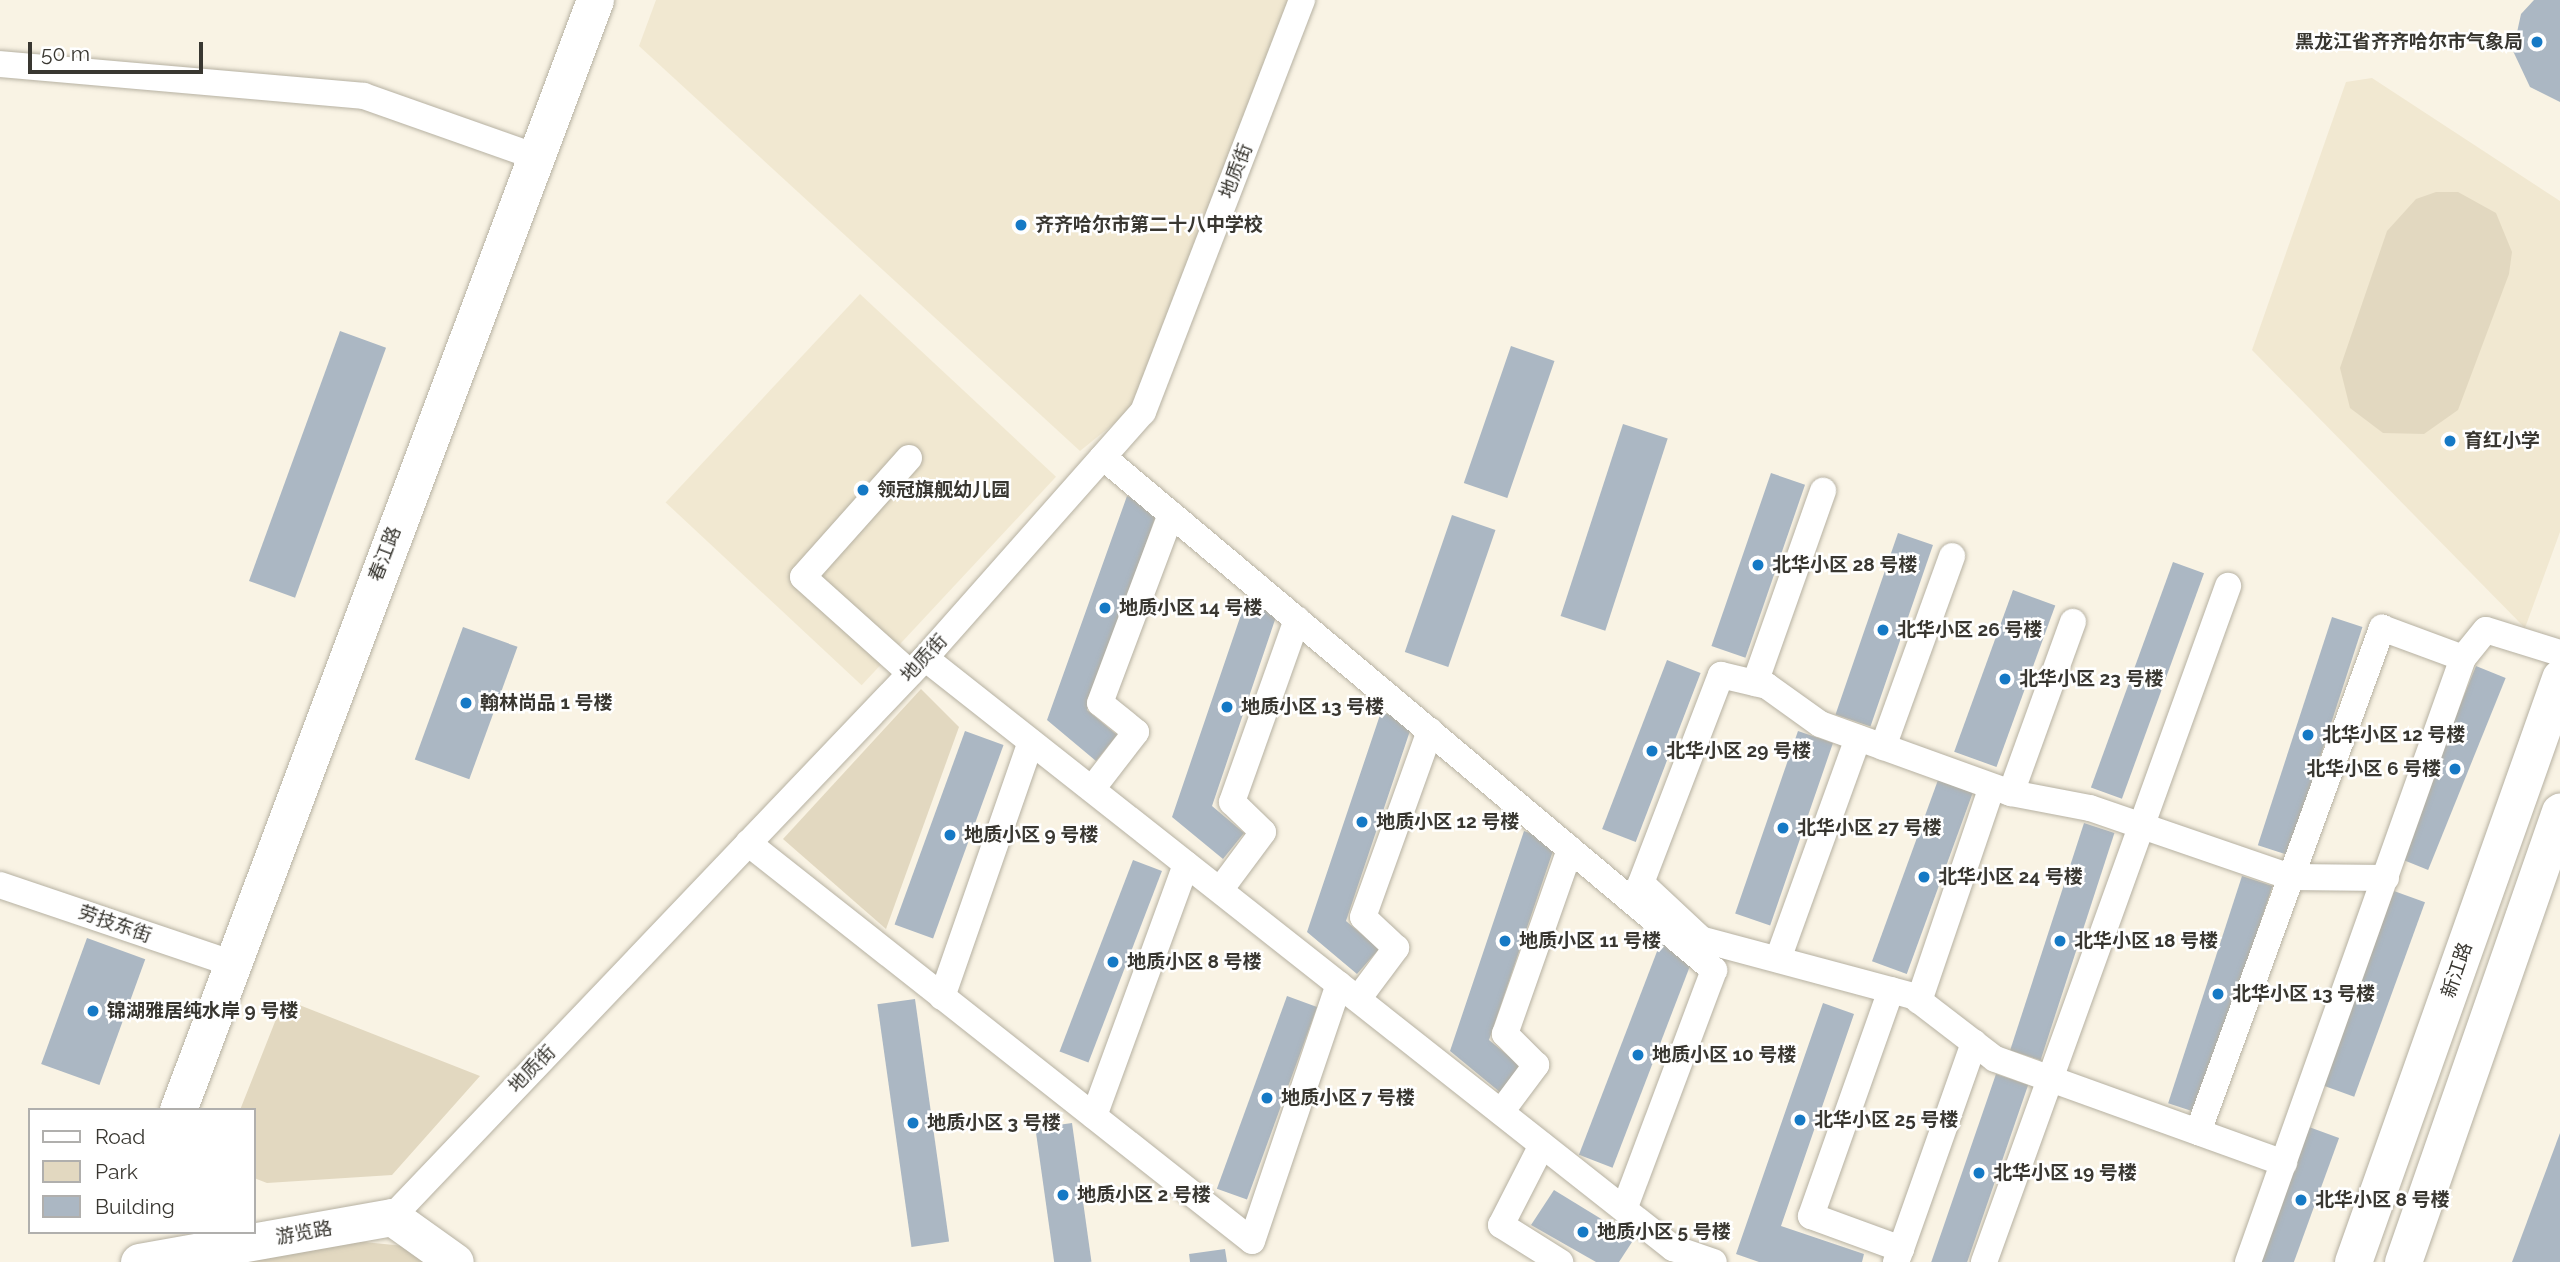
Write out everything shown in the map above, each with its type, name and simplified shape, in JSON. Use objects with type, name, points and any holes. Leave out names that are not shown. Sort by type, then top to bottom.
[{"type":"main road","name":"春江路","points":[[179,1108],[595,0]]},
{"type":"main road","name":"新江路","points":[[2353,1262],[2560,678]]},
{"type":"main road","points":[[2403,1262],[2560,812]]},
{"type":"main road","points":[[392,1217],[455,1262]]},
{"type":"main road","name":"游览路","points":[[139,1262],[392,1217]]},
{"type":"main road","points":[[124,1262],[134,1234]]},
{"type":"street","name":"地质街","points":[[392,1217],[918,665],[1143,412],[1302,0]]},
{"type":"street","points":[[0,64],[363,96],[536,157]]},
{"type":"street","points":[[1103,457],[1714,970],[1623,1209]]},
{"type":"street","points":[[909,458],[803,577],[918,665],[1031,742],[1092,789],[1672,1248],[1714,1262]]},
{"type":"street","points":[[1755,683],[1823,491]]},
{"type":"street","points":[[1092,789],[1136,732],[1100,703],[1171,513]]},
{"type":"street","points":[[1778,959],[1952,556]]},
{"type":"street","points":[[1984,1262],[2228,586]]},
{"type":"street","points":[[1220,890],[1263,832],[1232,802],[1297,619]]},
{"type":"street","points":[[1919,1001],[2002,790],[2073,622]]},
{"type":"street","points":[[2198,1132],[2382,628],[2463,658]]},
{"type":"street","points":[[2248,1262],[2463,658],[2486,629],[2560,653]]},
{"type":"street","points":[[2284,1163],[1994,1059],[1919,1001],[1891,990],[1701,939],[1641,883],[1721,675],[1755,683],[1820,724],[2002,790],[2090,808],[2290,877],[2386,878]]},
{"type":"street","points":[[747,843],[1252,1241],[1348,992],[1396,948],[1363,917],[1430,731]]},
{"type":"street","points":[[942,997],[1031,742]]},
{"type":"street","points":[[1501,1112],[1536,1065],[1505,1034],[1570,849]]},
{"type":"street","points":[[1094,1116],[1186,864]]},
{"type":"street","name":"劳技东街","points":[[0,886],[231,963]]},
{"type":"street","points":[[1891,990],[1811,1216],[1899,1255],[1974,1043]]},
{"type":"street","points":[[1542,1145],[1501,1225],[1560,1262]]},
{"type":"street","points":[[1238,1230],[1242,1262]]},
{"type":"shaded area","name":"齐齐哈尔市第二十八中学校","points":[[656,0],[1295,0],[1138,404],[1080,451],[639,46]]},
{"type":"shaded area","name":"育红小学","points":[[2372,78],[2560,201],[2560,532],[2525,628],[2252,350],[2346,82]]},
{"type":"shaded area","name":"领冠旗舰幼儿园","points":[[860,294],[1056,477],[862,685],[666,502]]},
{"type":"green space","points":[[2436,192],[2458,192],[2496,213],[2512,252],[2509,274],[2458,410],[2424,434],[2383,433],[2350,408],[2340,368],[2387,231],[2416,199]]},
{"type":"green space","points":[[921,689],[959,727],[886,929],[783,839]]},
{"type":"green space","points":[[284,999],[480,1076],[392,1175],[267,1183],[256,1179],[256,1108],[241,1108]]},
{"type":"green space","points":[[314,1237],[434,1249],[453,1262],[200,1262]]},
{"type":"building","name":"黑龙江省齐齐哈尔市气象局","points":[[2534,0],[2560,0],[2560,102],[2530,87],[2513,51],[2521,14]]},
{"type":"building","points":[[340,331],[386,348],[295,598],[249,581]]},
{"type":"building","points":[[1511,346],[1554,361],[1507,498],[1464,483]]},
{"type":"building","points":[[1623,424],[1668,439],[1605,631],[1561,616]]},
{"type":"building","name":"北华小区 28 号楼","points":[[1771,473],[1805,485],[1745,658],[1711,646]]},
{"type":"building","name":"地质小区 14 号楼","points":[[1127,496],[1159,507],[1087,710],[1117,735],[1096,761],[1047,720]]},
{"type":"building","points":[[1452,515],[1495,530],[1448,667],[1405,652]]},
{"type":"building","name":"北华小区 26 号楼","points":[[1898,533],[1933,545],[1870,727],[1835,715]]},
{"type":"building","points":[[2173,562],[2204,573],[2122,799],[2091,788]]},
{"type":"building","name":"北华小区 23 号楼","points":[[2013,590],[2055,605],[1996,767],[1954,752]]},
{"type":"building","name":"地质小区 13 号楼","points":[[1247,597],[1279,608],[1212,806],[1244,833],[1223,859],[1172,817]]},
{"type":"building","name":"北华小区 12 号楼","points":[[2332,617],[2362,627],[2288,855],[2258,845]]},
{"type":"building","name":"翰林尚品 1 号楼","points":[[463,627],[518,647],[469,779],[415,759]]},
{"type":"building","name":"北华小区 29 号楼","points":[[1667,660],[1701,673],[1636,842],[1602,829]]},
{"type":"building","name":"北华小区 6 号楼","points":[[2476,666],[2506,678],[2428,870],[2398,858]]},
{"type":"building","name":"地质小区 12 号楼","points":[[1381,712],[1413,722],[1346,921],[1379,949],[1357,974],[1307,932]]},
{"type":"building","name":"地质小区 9 号楼","points":[[965,731],[1004,745],[933,939],[895,925]]},
{"type":"building","name":"北华小区 27 号楼","points":[[1798,731],[1833,743],[1770,926],[1735,913]]},
{"type":"building","name":"北华小区 24 号楼","points":[[1938,780],[1973,793],[1907,974],[1872,961]]},
{"type":"building","name":"北华小区 18 号楼","points":[[2084,823],[2114,833],[2041,1060],[2010,1050]]},
{"type":"building","name":"地质小区 11 号楼","points":[[1524,831],[1556,842],[1489,1040],[1522,1067],[1501,1093],[1450,1051]]},
{"type":"building","name":"地质小区 8 号楼","points":[[1133,860],[1162,871],[1088,1062],[1060,1051]]},
{"type":"building","name":"北华小区 13 号楼","points":[[2242,876],[2272,886],[2199,1113],[2168,1103]]},
{"type":"building","points":[[2394,891],[2425,902],[2354,1097],[2323,1086]]},
{"type":"building","name":"锦湖雅居纯水岸 9 号楼","points":[[87,938],[145,959],[99,1085],[41,1064]]},
{"type":"building","name":"地质小区 10 号楼","points":[[1661,941],[1695,954],[1613,1168],[1579,1155]]},
{"type":"building","name":"地质小区 7 号楼","points":[[1287,996],[1317,1007],[1247,1200],[1217,1189]]},
{"type":"building","name":"地质小区 3 号楼","points":[[915,999],[949,1242],[911,1247],[877,1004]]},
{"type":"building","name":"北华小区 25 号楼","points":[[1823,1003],[1854,1014],[1781,1226],[1864,1254],[1862,1262],[1759,1262],[1736,1254]]},
{"type":"building","name":"北华小区 19 号楼","points":[[1996,1074],[2028,1085],[1967,1262],[1931,1262]]},
{"type":"building","name":"地质小区 2 号楼","points":[[1072,1123],[1091,1262],[1054,1262],[1035,1128]]},
{"type":"building","name":"北华小区 8 号楼","points":[[2309,1127],[2339,1138],[2294,1262],[2260,1261]]},
{"type":"building","points":[[2560,1133],[2560,1262],[2512,1262]]},
{"type":"building","name":"地质小区 5 号楼","points":[[1554,1190],[1634,1239],[1619,1262],[1596,1262],[1531,1225]]},
{"type":"building","points":[[1225,1249],[1227,1262],[1190,1262],[1189,1254]]},
{"type":"place","name":"黑龙江省齐齐哈尔市气象局","points":[[2537,42]]},
{"type":"place","name":"齐齐哈尔市第二十八中学校","points":[[1021,225]]},
{"type":"place","name":"育红小学","points":[[2450,441]]},
{"type":"place","name":"领冠旗舰幼儿园","points":[[863,490]]},
{"type":"place","name":"北华小区 28 号楼","points":[[1758,565]]},
{"type":"place","name":"地质小区 14 号楼","points":[[1105,608]]},
{"type":"place","name":"北华小区 26 号楼","points":[[1883,630]]},
{"type":"place","name":"北华小区 23 号楼","points":[[2005,679]]},
{"type":"place","name":"翰林尚品 1 号楼","points":[[466,703]]},
{"type":"place","name":"地质小区 13 号楼","points":[[1227,707]]},
{"type":"place","name":"北华小区 12 号楼","points":[[2308,735]]},
{"type":"place","name":"北华小区 29 号楼","points":[[1652,751]]},
{"type":"place","name":"北华小区 6 号楼","points":[[2455,769]]},
{"type":"place","name":"地质小区 12 号楼","points":[[1362,822]]},
{"type":"place","name":"北华小区 27 号楼","points":[[1783,828]]},
{"type":"place","name":"地质小区 9 号楼","points":[[950,835]]},
{"type":"place","name":"北华小区 24 号楼","points":[[1924,877]]},
{"type":"place","name":"地质小区 11 号楼","points":[[1505,941]]},
{"type":"place","name":"北华小区 18 号楼","points":[[2060,941]]},
{"type":"place","name":"地质小区 8 号楼","points":[[1113,962]]},
{"type":"place","name":"北华小区 13 号楼","points":[[2218,994]]},
{"type":"place","name":"锦湖雅居纯水岸 9 号楼","points":[[93,1011]]},
{"type":"place","name":"地质小区 10 号楼","points":[[1638,1055]]},
{"type":"place","name":"地质小区 7 号楼","points":[[1267,1098]]},
{"type":"place","name":"北华小区 25 号楼","points":[[1800,1120]]},
{"type":"place","name":"地质小区 3 号楼","points":[[913,1123]]},
{"type":"place","name":"北华小区 19 号楼","points":[[1979,1173]]},
{"type":"place","name":"地质小区 2 号楼","points":[[1063,1195]]},
{"type":"place","name":"北华小区 8 号楼","points":[[2301,1200]]},
{"type":"place","name":"地质小区 5 号楼","points":[[1583,1232]]}]
